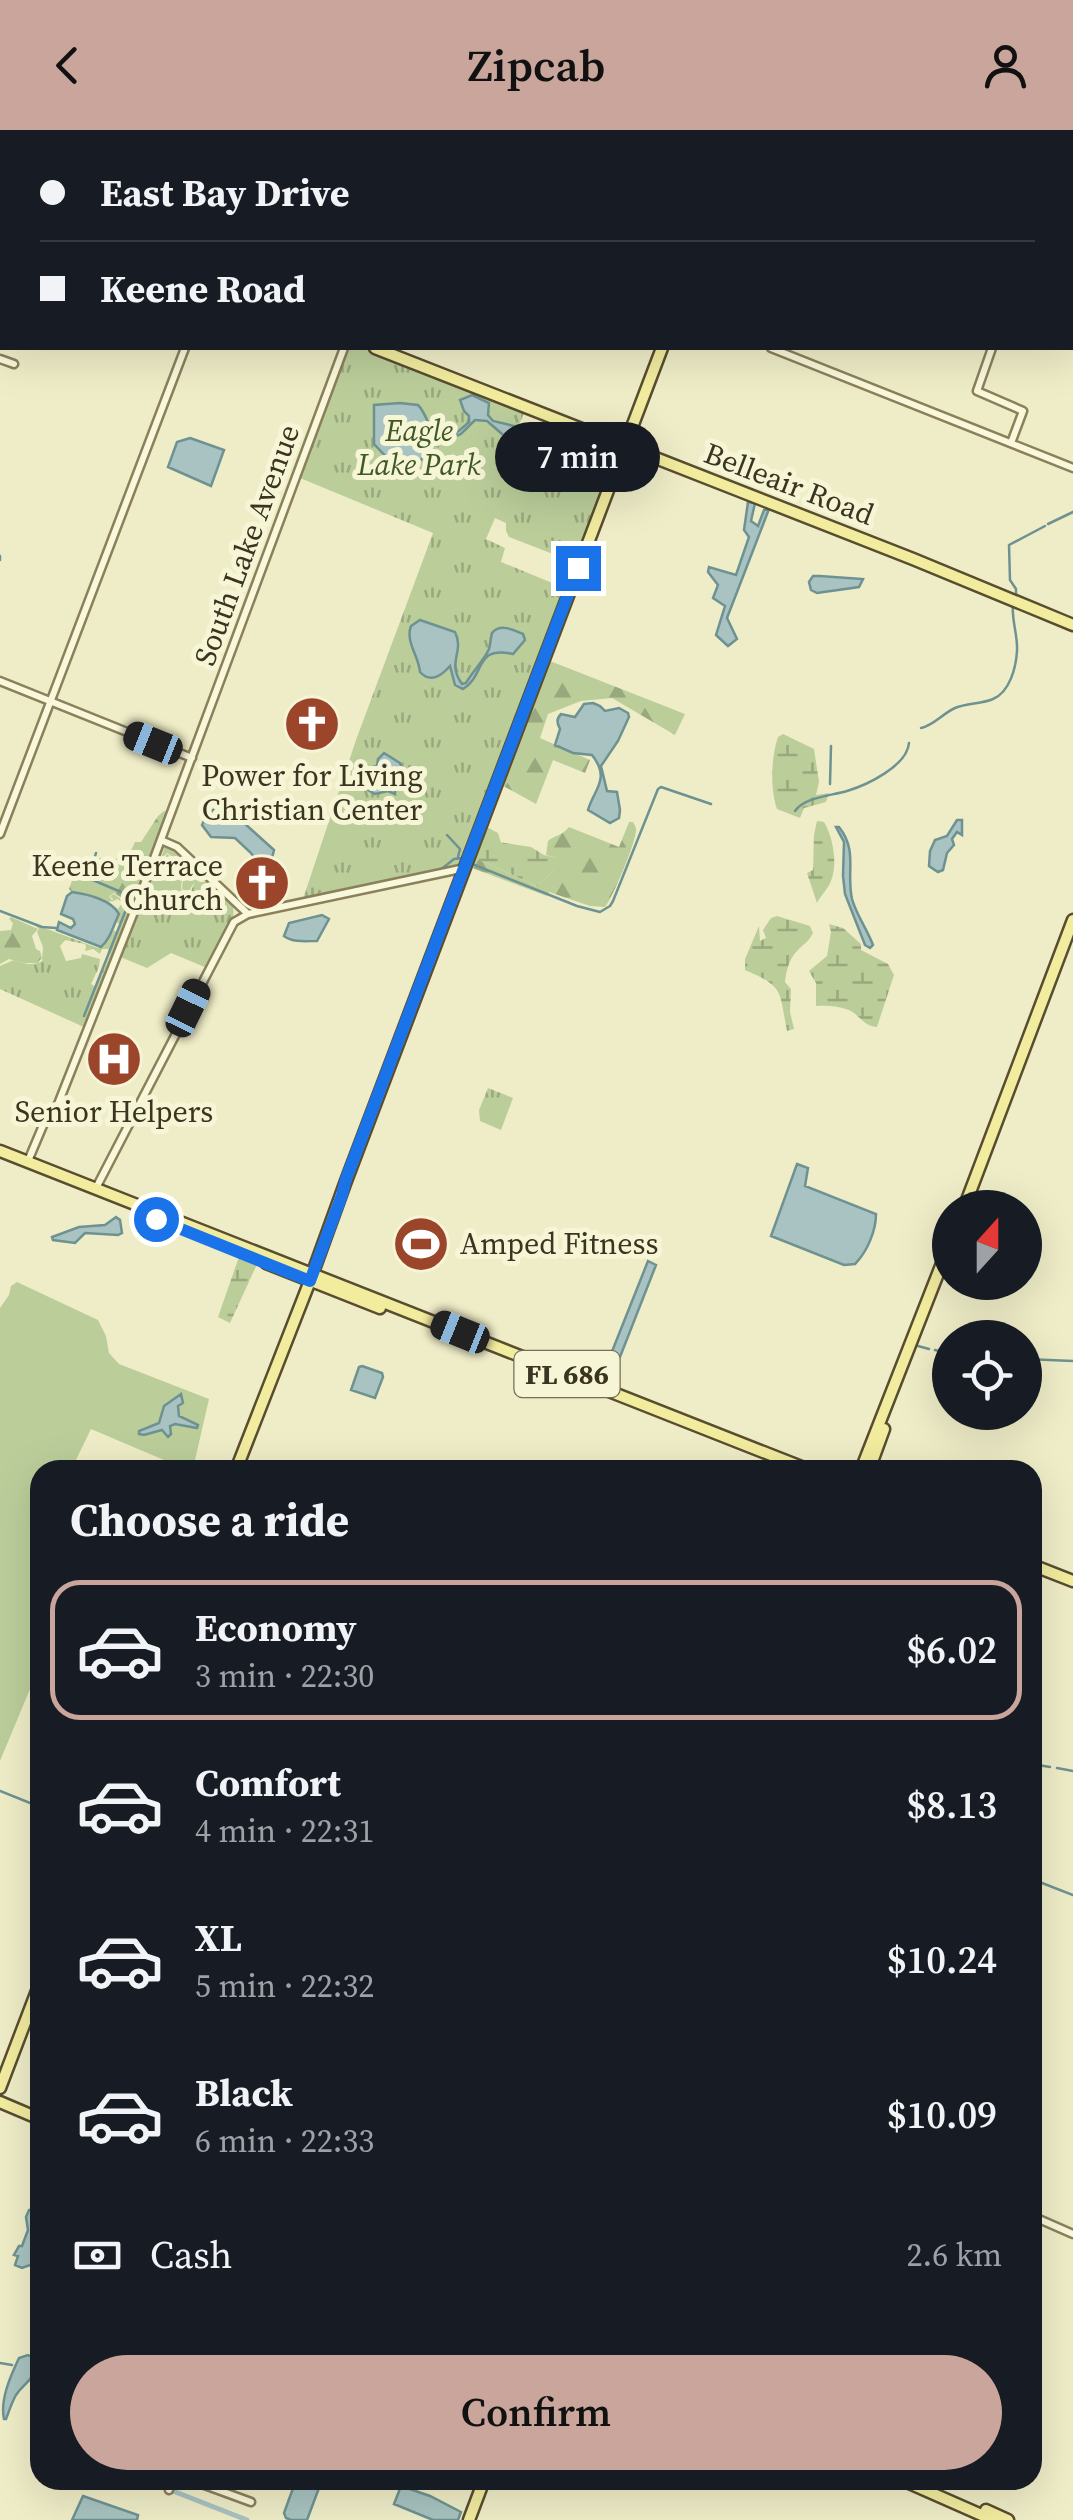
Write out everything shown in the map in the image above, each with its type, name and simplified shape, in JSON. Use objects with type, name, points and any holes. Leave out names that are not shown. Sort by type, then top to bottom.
[{"type":"main road","name":"Belleair Road","points":[[380,350],[1073,625]]},
{"type":"main road","points":[[238,1460],[661,350]]},
{"type":"main road","points":[[971,1190],[1073,920]]},
{"type":"main road","points":[[0,1155],[223,1243]]},
{"type":"main road","points":[[96,1192],[130,1202],[171,1222]]},
{"type":"main road","name":"FL 686","points":[[223,1243],[487,1350],[548,1367],[767,1460]]},
{"type":"main road","name":"FL 686","points":[[223,1243],[254,1251],[352,1298],[406,1311],[781,1460]]},
{"type":"main road","points":[[865,1460],[932,1289]]},
{"type":"main road","points":[[873,1460],[907,1352]]},
{"type":"main road","points":[[1042,1565],[1073,1578]]},
{"type":"main road","points":[[0,2074],[30,1995]]},
{"type":"main road","points":[[0,2088],[30,2008]]},
{"type":"main road","points":[[0,2106],[30,2118]]},
{"type":"main road","points":[[466,2520],[477,2490]]},
{"type":"main road","points":[[933,2490],[993,2519]]},
{"type":"main road","points":[[938,2490],[1008,2520]]},
{"type":"street","points":[[0,834],[184,350]]},
{"type":"street","name":"South Lake Avenue","points":[[27,1165],[44,1123],[60,1100],[161,840],[343,350]]},
{"type":"street","points":[[775,350],[1073,468]]},
{"type":"street","points":[[991,350],[976,391],[1025,412],[1012,444]]},
{"type":"street","points":[[0,359],[14,364]]},
{"type":"street","points":[[0,681],[192,758]]},
{"type":"street","points":[[161,840],[177,847],[248,914]]},
{"type":"street","points":[[234,922],[248,914],[465,868]]},
{"type":"street","points":[[96,1192],[234,922],[233,901]]},
{"type":"street","points":[[1042,2220],[1073,2234]]},
{"type":"street","points":[[218,2490],[251,2502]]},
{"type":"green space","name":"Eagle Lake Park","points":[[347,350],[369,350],[525,411],[499,471],[526,482],[533,465],[564,475],[578,431],[620,447],[576,558],[553,554],[509,537],[506,523],[495,518],[486,539],[505,548],[501,562],[567,589],[517,714],[521,717],[464,866],[303,899],[356,740],[433,533],[300,478]]},
{"type":"green space","points":[[545,659],[685,714],[675,735],[612,698],[581,701],[548,714],[540,738],[590,760],[585,773],[553,760],[536,804],[498,783]]},
{"type":"green space","points":[[783,734],[814,749],[819,782],[816,795],[829,793],[826,802],[804,808],[800,818],[777,809],[775,801],[774,754],[778,737]]},
{"type":"green space","points":[[164,811],[169,812],[137,902],[114,893],[109,896],[110,902],[69,889],[74,875],[88,875],[99,858],[127,859],[135,842],[141,842]]},
{"type":"green space","points":[[817,821],[824,822],[827,828],[834,859],[831,881],[817,903],[807,873],[813,870]]},
{"type":"green space","points":[[629,822],[636,828],[633,844],[605,907],[549,892],[547,896],[467,866],[483,825],[498,833],[501,843],[492,842],[478,859],[537,886],[553,871],[557,858],[546,855],[548,841],[569,827],[619,847]]},
{"type":"green space","points":[[492,841],[531,847],[559,862],[537,886],[478,859]]},
{"type":"green space","points":[[162,842],[168,845],[160,859],[167,854],[185,870],[177,907],[184,907],[196,882],[205,882],[199,871],[223,892],[233,907],[227,934],[207,968],[171,953],[147,968],[118,956]]},
{"type":"green space","points":[[165,846],[187,859],[204,880],[192,886],[184,905],[178,906],[186,870],[167,853],[161,859]]},
{"type":"green space","points":[[110,896],[137,902],[86,1028],[0,989],[0,966],[14,960],[28,964],[42,961],[43,947],[34,924],[98,948],[104,946],[120,924],[116,922],[122,903],[118,899],[111,902]],"holes":[[[65,940],[85,944],[85,951],[93,949],[100,954],[102,949],[108,949],[110,955],[96,987],[91,984],[100,959],[82,954],[81,958],[66,961],[60,946]]]},
{"type":"green space","points":[[777,916],[810,926],[813,933],[794,954],[787,970],[785,982],[791,989],[794,1029],[787,1031],[774,986],[745,970],[745,959],[759,926],[760,941],[766,938],[763,930],[771,918]]},
{"type":"green space","points":[[11,917],[38,929],[32,936],[42,958],[37,963],[9,959],[0,964],[0,931],[11,930]]},
{"type":"green space","points":[[829,924],[843,928],[861,944],[861,950],[888,964],[894,975],[877,1027],[845,1009],[816,1006],[816,983],[809,971],[827,956]]},
{"type":"green space","points":[[488,1088],[513,1098],[501,1130],[480,1121],[479,1110]]},
{"type":"green space","points":[[240,1254],[258,1262],[230,1323],[218,1317]]},
{"type":"green space","points":[[17,1282],[98,1320],[109,1353],[119,1364],[209,1399],[195,1460],[164,1460],[91,1429],[76,1460],[30,1460],[30,1689],[0,1761],[0,1308]]},
{"type":"water","points":[[472,395],[489,403],[488,415],[493,421],[518,427],[520,431],[514,440],[487,421],[475,420],[461,434],[435,445],[417,468],[409,471],[394,465],[374,444],[374,405],[418,405],[440,439],[469,422],[460,400]]},
{"type":"water","points":[[190,438],[224,450],[211,486],[168,467],[177,442]]},
{"type":"water","points":[[748,502],[755,503],[751,521],[758,526],[764,510],[769,509],[727,618],[737,639],[728,646],[716,635],[725,606],[713,598],[718,585],[708,572],[709,567],[736,575],[749,537],[744,530]]},
{"type":"water","points":[[813,576],[863,579],[859,587],[817,593],[811,590],[809,582]]},
{"type":"water","points":[[420,620],[455,632],[455,663],[462,684],[487,653],[495,630],[511,629],[523,634],[525,640],[513,654],[501,652],[486,657],[463,689],[455,685],[450,666],[432,678],[420,672],[410,632],[411,626]]},
{"type":"water","points":[[593,703],[605,711],[619,708],[629,717],[601,766],[607,791],[617,792],[620,810],[619,818],[610,823],[588,810],[601,777],[598,763],[592,755],[573,753],[555,745],[561,714],[575,717],[584,704]]},
{"type":"water","points":[[384,753],[400,763],[405,776],[395,784],[395,794],[368,790],[376,774],[376,770],[369,768],[377,766]]},
{"type":"water","points":[[216,808],[234,814],[274,850],[270,866],[263,870],[235,838],[211,837],[202,825],[207,814]]},
{"type":"water","points":[[957,820],[962,820],[962,835],[957,832],[952,839],[954,845],[947,853],[943,870],[938,872],[929,866],[930,851],[935,840],[947,836]]},
{"type":"water","points":[[836,827],[848,844],[852,899],[873,945],[870,948],[865,945],[845,894],[844,842]]},
{"type":"water","points":[[72,892],[105,901],[119,914],[101,947],[57,930],[59,922],[71,928],[75,924],[61,914]]},
{"type":"water","points":[[322,915],[329,919],[317,941],[296,941],[284,936],[289,923]]},
{"type":"water","points":[[797,1164],[808,1168],[805,1186],[876,1214],[870,1241],[855,1264],[844,1265],[771,1236]]},
{"type":"water","points":[[116,1217],[122,1233],[118,1235],[85,1233],[75,1243],[53,1240],[52,1237],[79,1227],[105,1225]]},
{"type":"water","points":[[648,1261],[656,1265],[620,1357],[611,1354]]},
{"type":"water","points":[[362,1366],[382,1373],[375,1398],[351,1390]]},
{"type":"water","points":[[181,1394],[179,1416],[198,1425],[197,1428],[175,1424],[170,1426],[168,1437],[162,1430],[139,1434],[159,1423],[164,1406]]},
{"type":"water","points":[[29,2210],[30,2265],[22,2268],[15,2265],[18,2256],[14,2255],[28,2230]]},
{"type":"water","points":[[30,2356],[30,2378],[4,2419],[3,2404],[19,2358]]},
{"type":"water","points":[[292,2490],[318,2490],[307,2520],[291,2520],[284,2513]]},
{"type":"water","points":[[399,2490],[413,2490],[461,2512],[458,2520],[433,2520],[394,2504]]},
{"type":"water","points":[[83,2496],[138,2515],[137,2520],[72,2520]]},
{"type":"waterway","points":[[1048,524],[1073,512]]},
{"type":"waterway","points":[[1016,596],[1010,580],[1009,545],[1045,526]]},
{"type":"waterway","points":[[921,728],[955,708],[989,701],[1004,691],[1016,657],[1013,603]]},
{"type":"waterway","points":[[795,811],[811,800],[875,779],[894,767],[909,743]]},
{"type":"waterway","points":[[830,784],[831,746]]},
{"type":"waterway","points":[[472,864],[600,912],[613,901],[658,789],[711,804]]},
{"type":"waterway","points":[[447,835],[460,849],[458,857]]},
{"type":"waterway","points":[[84,1016],[129,902],[121,892],[88,878],[96,853]]},
{"type":"waterway","points":[[439,871],[454,859],[463,858]]},
{"type":"waterway","points":[[0,911],[42,927],[56,928]]},
{"type":"waterway","points":[[918,1346],[929,1349]]},
{"type":"waterway","points":[[1042,1360],[1073,1361]]},
{"type":"waterway","points":[[1042,1766],[1050,1767]]},
{"type":"waterway","points":[[1057,1768],[1073,1771]]},
{"type":"waterway","points":[[0,1791],[30,1803]]},
{"type":"waterway","points":[[1042,1883],[1073,1895]]},
{"type":"waterway","points":[[0,2363],[12,2365]]},
{"type":"waterway","points":[[173,2491],[247,2520]]},
{"type":"place","name":"Power for Living Christian Center","points":[[312,724]]},
{"type":"place","name":"Keene Terrace Church","points":[[262,883]]},
{"type":"place","name":"Senior Helpers","points":[[114,1059]]},
{"type":"place","name":"Amped Fitness","points":[[421,1244]]},
{"type":"route","points":[[156,1219],[310,1281],[578,568]]}]
